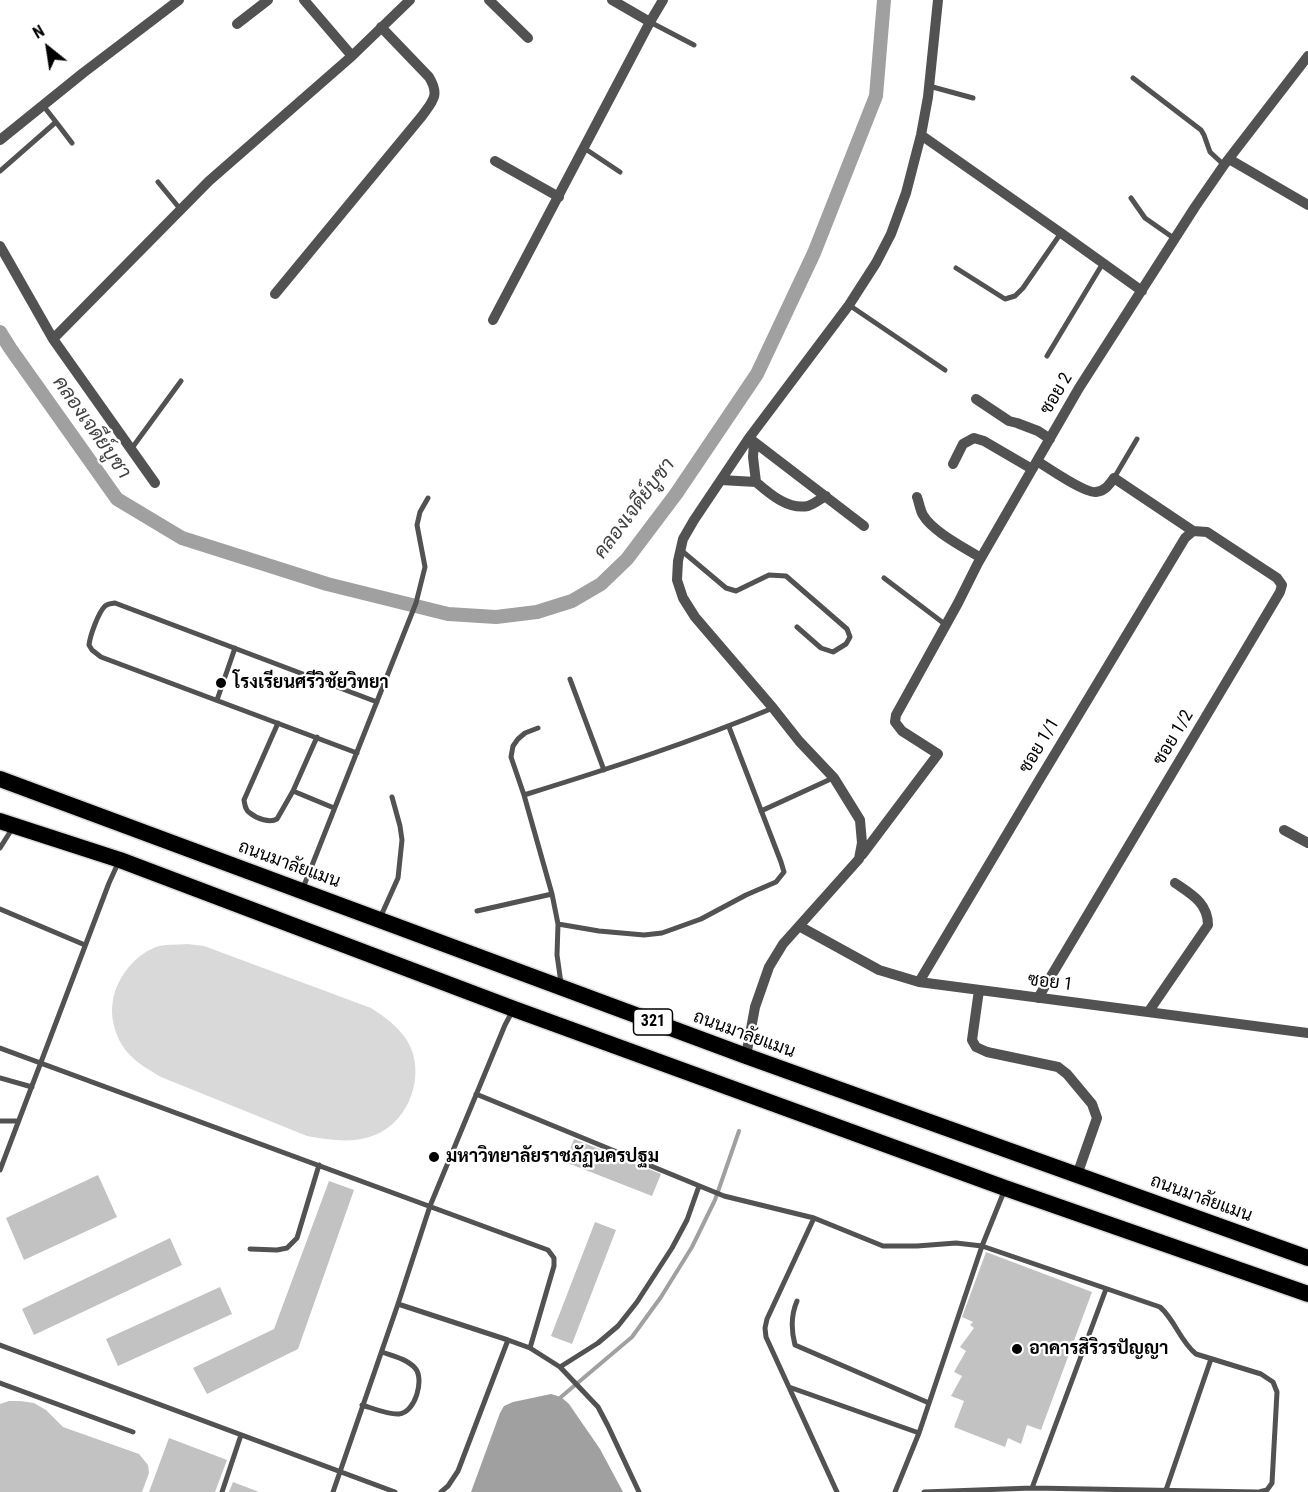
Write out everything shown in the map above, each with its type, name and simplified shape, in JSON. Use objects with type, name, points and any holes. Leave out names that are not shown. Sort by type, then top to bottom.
[{"type":"highway","name":"ถนนมาลัยแมน","points":[[0,779],[746,1056],[1308,1258]]},
{"type":"highway","name":"321","points":[[7,823],[120,860],[513,1009],[1005,1188],[1308,1294]]},
{"type":"street","points":[[0,140],[178,0]]},
{"type":"street","points":[[237,24],[268,0]]},
{"type":"street","points":[[304,0],[352,56]]},
{"type":"street","points":[[489,0],[528,38]]},
{"type":"street","points":[[612,0],[650,22]]},
{"type":"street","points":[[494,320],[663,0]]},
{"type":"street","points":[[746,1056],[755,1007],[769,967],[783,944],[859,859],[862,843],[860,820],[834,778],[799,741],[695,617],[682,598],[677,580],[680,550],[683,539],[694,520],[849,305],[876,263],[891,234],[906,192],[921,135],[929,86],[938,0]]},
{"type":"street","points":[[53,339],[209,181],[352,56],[408,1]]},
{"type":"street","points":[[275,294],[422,116],[436,94],[429,77],[381,27]]},
{"type":"street","name":"ซอย 2","points":[[859,859],[938,754],[902,731],[895,722],[896,715],[981,558],[1079,388],[1175,239],[1227,162],[1308,56]]},
{"type":"street","points":[[1299,68],[1308,75]]},
{"type":"street","points":[[921,135],[1142,291]]},
{"type":"street","points":[[495,161],[559,197]]},
{"type":"street","points":[[1227,162],[1308,206]]},
{"type":"street","points":[[0,246],[53,339],[155,483]]},
{"type":"street","points":[[976,399],[1009,421],[1038,431],[1050,439]]},
{"type":"street","points":[[953,464],[963,444],[974,438],[1090,492],[1102,490],[1114,478]]},
{"type":"street","points":[[752,440],[756,482]]},
{"type":"street","points":[[752,440],[864,526]]},
{"type":"street","name":"ซอย 1/2","points":[[1038,998],[1280,592],[1282,585],[1277,578],[1208,532],[1193,531],[1114,478]]},
{"type":"street","points":[[721,480],[756,482],[775,498],[794,506],[809,506],[826,496]]},
{"type":"street","points":[[918,497],[924,515],[934,527],[981,558]]},
{"type":"street","name":"ซอย 1/1","points":[[919,982],[1185,538],[1193,531]]},
{"type":"street","points":[[1284,830],[1308,843]]},
{"type":"street","points":[[1149,1011],[1208,925],[1202,903],[1175,883]]},
{"type":"street","name":"ซอย 1","points":[[800,927],[879,970],[919,982],[1308,1033]]},
{"type":"street","points":[[979,990],[972,1040],[976,1047],[987,1052],[1058,1067],[1067,1074],[1092,1104],[1098,1118],[1077,1175]]},
{"type":"lane","points":[[650,22],[694,45]]},
{"type":"lane","points":[[1133,78],[1201,130],[1210,152],[1227,162]]},
{"type":"lane","points":[[929,86],[973,98]]},
{"type":"lane","points":[[45,108],[72,144]]},
{"type":"lane","points":[[0,171],[56,122]]},
{"type":"lane","points":[[584,148],[620,172]]},
{"type":"lane","points":[[158,182],[181,210]]},
{"type":"lane","points":[[1131,198],[1145,218],[1175,239]]},
{"type":"lane","points":[[956,268],[1005,299],[1015,296],[1023,288],[1061,232]]},
{"type":"lane","points":[[1047,356],[1103,263]]},
{"type":"lane","points":[[849,305],[945,370]]},
{"type":"lane","points":[[132,448],[181,381]]},
{"type":"lane","points":[[1114,478],[1137,439]]},
{"type":"lane","points":[[302,891],[416,603],[425,567],[417,525],[420,512],[428,498]]},
{"type":"lane","points":[[680,550],[726,588],[736,591],[769,575],[786,576],[847,629],[850,637],[846,644],[833,651],[821,648],[797,627]]},
{"type":"lane","points":[[884,578],[946,625]]},
{"type":"lane","points":[[357,753],[101,657],[92,650],[89,638],[104,608],[108,604],[115,603],[378,702]]},
{"type":"lane","points":[[217,700],[235,648]]},
{"type":"lane","points":[[570,679],[604,770]]},
{"type":"lane","points":[[524,795],[729,727],[773,708]]},
{"type":"lane","points":[[278,723],[244,800],[250,814],[270,822],[275,821],[293,791],[316,738]]},
{"type":"lane","points":[[558,924],[644,935],[662,933],[701,919],[776,882],[784,872],[729,727]]},
{"type":"lane","points":[[538,728],[525,733],[518,739],[513,746],[511,757],[552,894],[558,924],[557,956],[562,988]]},
{"type":"lane","points":[[761,811],[834,778]]},
{"type":"lane","points":[[293,791],[334,808]]},
{"type":"lane","points":[[379,920],[398,878],[402,840],[392,797]]},
{"type":"lane","points":[[0,848],[7,823]]},
{"type":"lane","points":[[0,1170],[109,883],[120,860]]},
{"type":"lane","points":[[477,911],[552,894]]},
{"type":"lane","points":[[0,909],[85,945]]},
{"type":"lane","points":[[333,1492],[430,1206],[513,1009]]},
{"type":"lane","points":[[0,1048],[548,1250],[554,1257],[554,1266],[531,1348]]},
{"type":"lane","points":[[0,1078],[32,1087]]},
{"type":"lane","points":[[476,1094],[724,1196],[814,1218],[883,1246],[956,1243],[982,1246],[1160,1307],[1168,1314],[1188,1347],[1196,1354],[1261,1374],[1273,1382],[1277,1392],[1272,1483],[1267,1490],[1258,1492],[1032,1488],[924,1492]]},
{"type":"lane","points":[[0,1120],[18,1121]]},
{"type":"lane","points":[[250,1249],[287,1248],[297,1238],[319,1165]]},
{"type":"lane","points":[[560,1367],[605,1337],[618,1326],[637,1302],[672,1248],[702,1187]]},
{"type":"lane","points":[[895,1492],[919,1433],[982,1246],[1005,1188]]},
{"type":"lane","points":[[814,1218],[767,1319],[765,1328],[766,1337],[837,1492]]},
{"type":"lane","points":[[1032,1488],[1106,1289]]},
{"type":"lane","points":[[797,1301],[793,1312],[792,1334],[795,1345],[929,1403]]},
{"type":"lane","points":[[398,1304],[531,1348],[560,1367],[598,1407],[639,1492]]},
{"type":"lane","points":[[441,1492],[458,1471],[508,1340]]},
{"type":"lane","points":[[0,1345],[395,1492]]},
{"type":"lane","points":[[362,1405],[397,1414],[405,1413],[413,1404],[420,1378],[417,1369],[406,1361],[382,1352]]},
{"type":"lane","points":[[1166,1490],[1211,1359]]},
{"type":"lane","points":[[0,1383],[133,1432]]},
{"type":"lane","points":[[789,1387],[919,1433]]},
{"type":"lane","points":[[222,1492],[241,1435]]},
{"type":"shaded area","points":[[162,945],[204,946],[371,1008],[400,1032],[408,1042],[413,1055],[415,1082],[406,1108],[387,1128],[367,1138],[333,1140],[307,1136],[161,1077],[144,1067],[126,1050],[117,1035],[112,1012],[115,991],[129,967],[143,954]]},
{"type":"shaded area","points":[[551,1394],[561,1397],[569,1404],[600,1449],[623,1492],[471,1492],[504,1406]]},
{"type":"building","points":[[574,1139],[661,1174],[652,1196],[565,1162]]},
{"type":"building","points":[[98,1175],[117,1217],[24,1260],[6,1218]]},
{"type":"building","points":[[329,1181],[354,1190],[298,1349],[207,1394],[193,1368],[274,1329]]},
{"type":"building","points":[[595,1222],[616,1230],[572,1344],[551,1336]]},
{"type":"building","points":[[170,1238],[182,1265],[34,1335],[22,1309]]},
{"type":"building","name":"อาคารสิริวรปัญญา","points":[[986,1252],[1092,1292],[1041,1430],[1027,1425],[1021,1444],[1008,1438],[1005,1447],[954,1427],[964,1401],[951,1396],[962,1376],[954,1372],[966,1351],[960,1347],[974,1328],[970,1325],[973,1322],[962,1317]]},
{"type":"building","points":[[220,1287],[232,1314],[118,1366],[106,1339]]},
{"type":"building","points":[[9,1401],[34,1403],[46,1410],[63,1427],[139,1454],[148,1465],[149,1473],[142,1492],[0,1492],[0,1404]]},
{"type":"building","points":[[169,1438],[227,1460],[215,1492],[149,1492]]},
{"type":"building","points":[[233,1482],[259,1492],[229,1492]]},
{"type":"waterway","name":"คลองเจดีย์บูชา","points":[[0,332],[117,499],[182,538],[327,584],[448,614],[496,617],[537,612],[572,601],[601,584],[627,559],[676,494],[757,374],[814,253],[876,96],[884,0]]},
{"type":"waterway","points":[[561,1397],[632,1337],[661,1297],[692,1247],[715,1200],[739,1131]]},
{"type":"place","name":"โรงเรียนศรีวิชัยวิทยา","points":[[221,683]]},
{"type":"place","name":"มหาวิทยาลัยราชภัฏนครปฐม","points":[[434,1157]]},
{"type":"place","name":"อาคารสิริวรปัญญา","points":[[1017,1349]]}]
